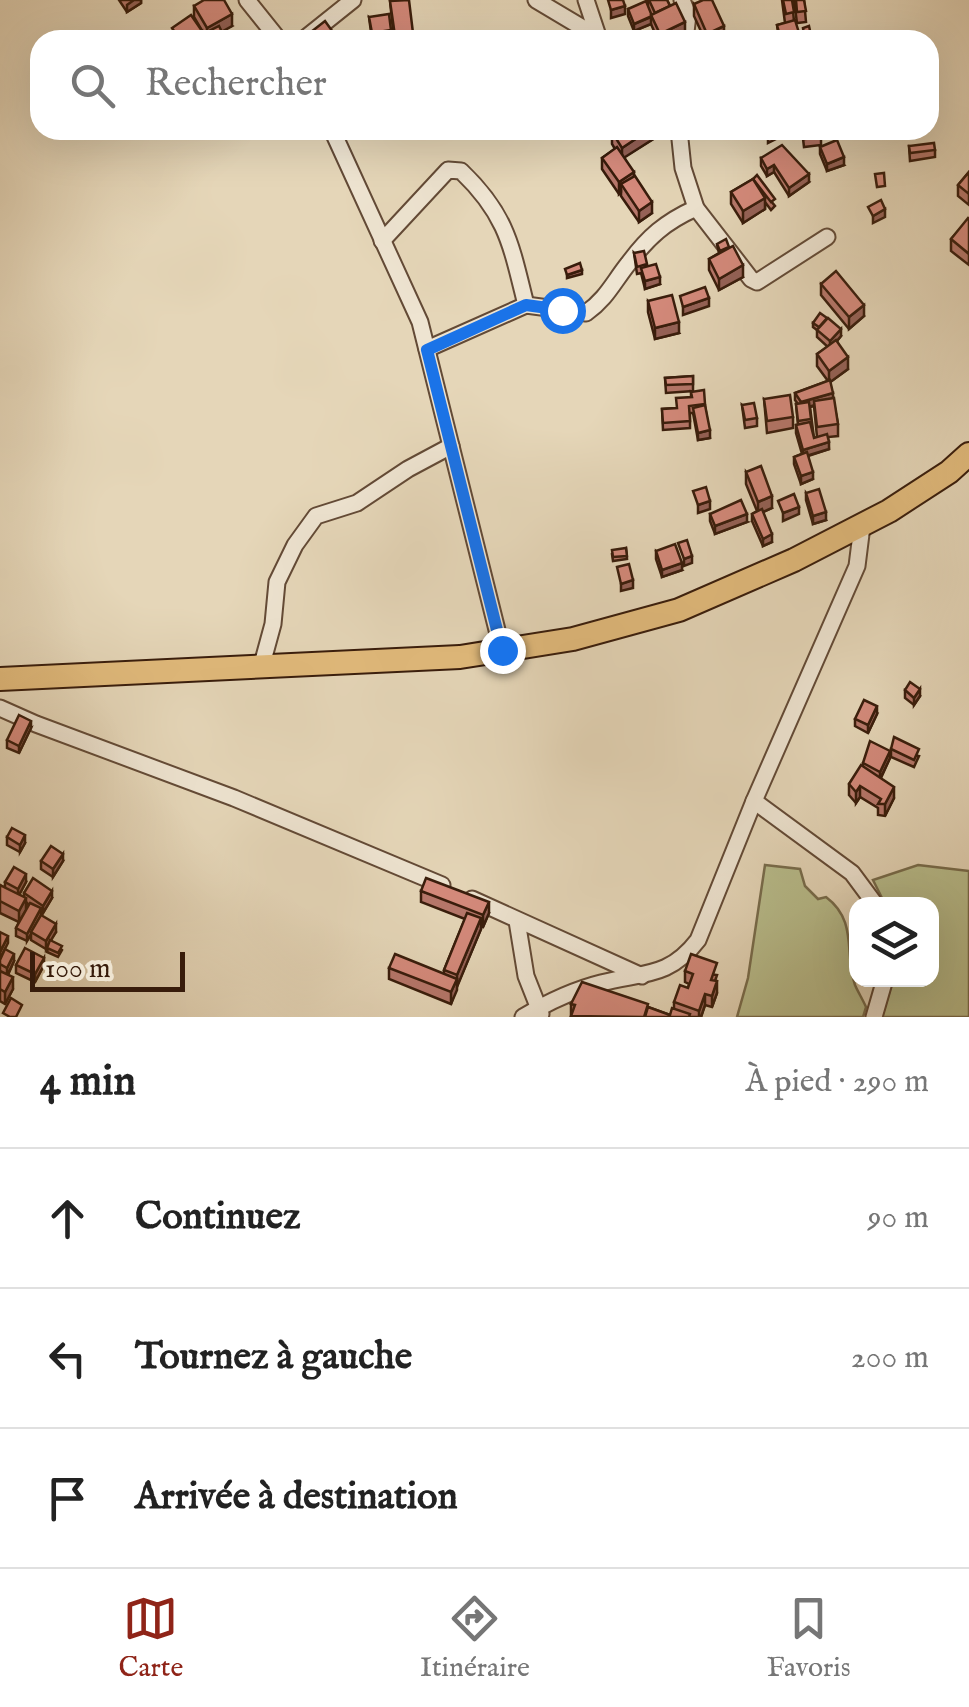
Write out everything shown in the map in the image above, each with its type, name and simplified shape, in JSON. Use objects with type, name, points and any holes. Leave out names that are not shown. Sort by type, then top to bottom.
[{"type":"highway","points":[[0,679],[460,656],[573,639],[679,610],[794,560],[862,526],[949,472],[969,454]]},
{"type":"street","points":[[247,0],[272,30]]},
{"type":"street","points":[[316,30],[353,0]]},
{"type":"street","points":[[536,0],[586,30]]},
{"type":"street","points":[[586,0],[596,30]]},
{"type":"street","points":[[682,0],[688,15],[686,30]]},
{"type":"street","points":[[336,140],[420,322],[502,650]]},
{"type":"street","points":[[681,140],[683,168],[696,208],[750,279],[756,282],[827,237]]},
{"type":"street","points":[[382,242],[435,181],[448,170],[461,170],[487,196],[500,217],[526,305]]},
{"type":"street","points":[[427,350],[526,305],[586,312],[604,301],[627,264],[664,223],[696,208]]},
{"type":"street","points":[[261,668],[278,582],[295,545],[316,516],[356,503],[452,446]]},
{"type":"street","points":[[523,1017],[540,1012],[568,993],[670,968],[698,940],[857,566],[862,526]]},
{"type":"street","points":[[0,708],[324,834],[642,976]]},
{"type":"street","points":[[754,801],[852,873],[870,897]]},
{"type":"street","points":[[517,921],[526,976],[540,1012]]},
{"type":"street","points":[[874,1017],[883,987]]},
{"type":"green space","points":[[765,865],[800,869],[805,886],[818,899],[826,897],[842,916],[849,947],[849,987],[856,987],[866,1007],[863,1017],[737,1017],[748,978]]},
{"type":"green space","points":[[918,865],[969,871],[969,1017],[882,1017],[891,987],[939,987],[939,897],[882,897],[873,880]]},
{"type":"building","points":[[204,0],[224,0],[232,14],[207,28],[194,6]]},
{"type":"building","points":[[409,0],[413,30],[394,30],[390,1]]},
{"type":"building","points":[[608,0],[623,0],[625,6],[611,10]]},
{"type":"building","points":[[649,0],[667,0],[670,6],[655,13]]},
{"type":"building","points":[[712,0],[724,26],[705,30],[694,4]]},
{"type":"building","points":[[783,0],[792,0],[794,12],[786,14]]},
{"type":"building","points":[[796,0],[804,0],[806,11],[797,12]]},
{"type":"building","points":[[646,1],[652,16],[634,24],[628,9]]},
{"type":"building","points":[[676,3],[685,22],[658,30],[651,15]]},
{"type":"building","points":[[389,14],[391,30],[371,30],[369,17]]},
{"type":"building","points":[[191,15],[201,30],[173,30]]},
{"type":"building","points":[[795,20],[798,30],[778,30],[777,25]]},
{"type":"building","points":[[325,21],[331,30],[314,30]]},
{"type":"building","points":[[617,140],[634,140],[622,148]]},
{"type":"building","points":[[837,140],[844,157],[827,164],[820,147]]},
{"type":"building","points":[[934,143],[935,150],[910,153],[909,146]]},
{"type":"building","points":[[782,145],[809,174],[789,188],[774,165],[767,169],[761,158]]},
{"type":"building","points":[[617,147],[634,172],[619,182],[602,158]]},
{"type":"building","points":[[969,172],[969,194],[958,185]]},
{"type":"building","points":[[884,173],[885,186],[877,187],[875,174]]},
{"type":"building","points":[[757,175],[775,199],[771,202],[753,179]]},
{"type":"building","points":[[635,176],[652,202],[639,211],[621,184]]},
{"type":"building","points":[[753,179],[765,198],[743,211],[731,192]]},
{"type":"building","points":[[881,200],[885,209],[873,216],[868,207]]},
{"type":"building","points":[[969,219],[969,254],[951,239]]},
{"type":"building","points":[[726,239],[729,247],[720,251],[717,244]]},
{"type":"building","points":[[733,246],[743,265],[719,279],[709,259]]},
{"type":"building","points":[[644,251],[647,264],[637,267],[634,253]]},
{"type":"building","points":[[580,263],[582,270],[567,275],[565,269]]},
{"type":"building","points":[[656,264],[660,277],[645,281],[641,268]]},
{"type":"building","points":[[836,271],[864,305],[849,317],[821,284]]},
{"type":"building","points":[[705,287],[709,298],[683,307],[680,296]]},
{"type":"building","points":[[672,295],[679,322],[655,328],[648,301]]},
{"type":"building","points":[[820,313],[827,318],[819,327],[813,323]]},
{"type":"building","points":[[828,318],[841,329],[830,341],[817,330]]},
{"type":"building","points":[[836,340],[848,357],[829,371],[817,354]]},
{"type":"building","points":[[693,376],[693,384],[666,385],[665,378]]},
{"type":"building","points":[[830,380],[833,393],[801,402],[795,393]]},
{"type":"building","points":[[704,390],[705,404],[689,406],[690,421],[663,423],[662,409],[677,408],[676,398],[692,397],[691,392]]},
{"type":"building","points":[[790,395],[793,417],[767,421],[764,399]]},
{"type":"building","points":[[834,398],[838,424],[817,427],[814,401]]},
{"type":"building","points":[[809,402],[811,419],[798,421],[796,404]]},
{"type":"building","points":[[754,403],[757,418],[745,420],[742,405]]},
{"type":"building","points":[[705,405],[710,430],[698,433],[693,408]]},
{"type":"building","points":[[810,422],[814,438],[827,434],[829,442],[803,450],[796,425]]},
{"type":"building","points":[[807,452],[813,472],[801,476],[794,457]]},
{"type":"building","points":[[761,466],[772,496],[758,502],[746,472]]},
{"type":"building","points":[[706,487],[710,501],[698,505],[693,491]]},
{"type":"building","points":[[819,489],[826,512],[813,516],[806,493]]},
{"type":"building","points":[[794,494],[799,507],[783,513],[778,501]]},
{"type":"building","points":[[741,500],[747,514],[715,526],[710,514]]},
{"type":"building","points":[[762,509],[772,534],[763,539],[752,514]]},
{"type":"building","points":[[687,540],[692,556],[684,559],[678,543]]},
{"type":"building","points":[[675,544],[682,563],[662,570],[656,551]]},
{"type":"building","points":[[626,548],[627,556],[613,557],[612,550]]},
{"type":"building","points":[[629,564],[633,580],[621,584],[617,567]]},
{"type":"building","points":[[910,682],[920,689],[914,698],[905,690]]},
{"type":"building","points":[[864,700],[877,706],[868,725],[855,719]]},
{"type":"building","points":[[19,715],[31,721],[19,746],[7,740]]},
{"type":"building","points":[[894,737],[919,749],[914,760],[891,749]]},
{"type":"building","points":[[870,741],[890,751],[880,772],[863,763]]},
{"type":"building","points":[[861,765],[894,787],[885,804],[878,804],[881,799],[860,786],[856,792],[849,784]]},
{"type":"building","points":[[12,828],[25,835],[20,845],[7,837]]},
{"type":"building","points":[[51,846],[63,854],[53,869],[41,861]]},
{"type":"building","points":[[14,867],[26,874],[18,889],[5,882]]},
{"type":"building","points":[[33,878],[52,891],[43,906],[24,893]]},
{"type":"building","points":[[426,878],[489,902],[483,915],[421,891]]},
{"type":"building","points":[[0,885],[26,898],[19,911],[0,901]]},
{"type":"building","points":[[30,903],[41,908],[27,934],[16,928]]},
{"type":"building","points":[[467,913],[481,918],[457,975],[444,970]]},
{"type":"building","points":[[41,915],[56,924],[46,941],[31,932]]},
{"type":"building","points":[[0,932],[8,936],[0,952]]},
{"type":"building","points":[[50,940],[62,946],[58,953],[47,948]]},
{"type":"building","points":[[25,948],[44,958],[35,974],[16,965]]},
{"type":"building","points":[[5,949],[14,954],[7,968],[0,964]]},
{"type":"building","points":[[395,954],[457,979],[451,992],[389,968]]},
{"type":"building","points":[[691,954],[717,963],[711,980],[717,981],[712,996],[705,994],[699,1011],[674,1002],[680,985],[688,988],[693,974],[685,971]]},
{"type":"building","points":[[0,971],[13,977],[5,992],[0,989]]},
{"type":"building","points":[[582,982],[648,1004],[644,1017],[571,1016],[575,1005],[571,1004]]},
{"type":"building","points":[[11,998],[22,1005],[16,1017],[3,1013]]},
{"type":"building","points":[[648,1007],[670,1015],[672,1008],[690,1014],[645,1017]]},
{"type":"route","points":[[502,650],[427,350],[526,305],[562,310]]}]
